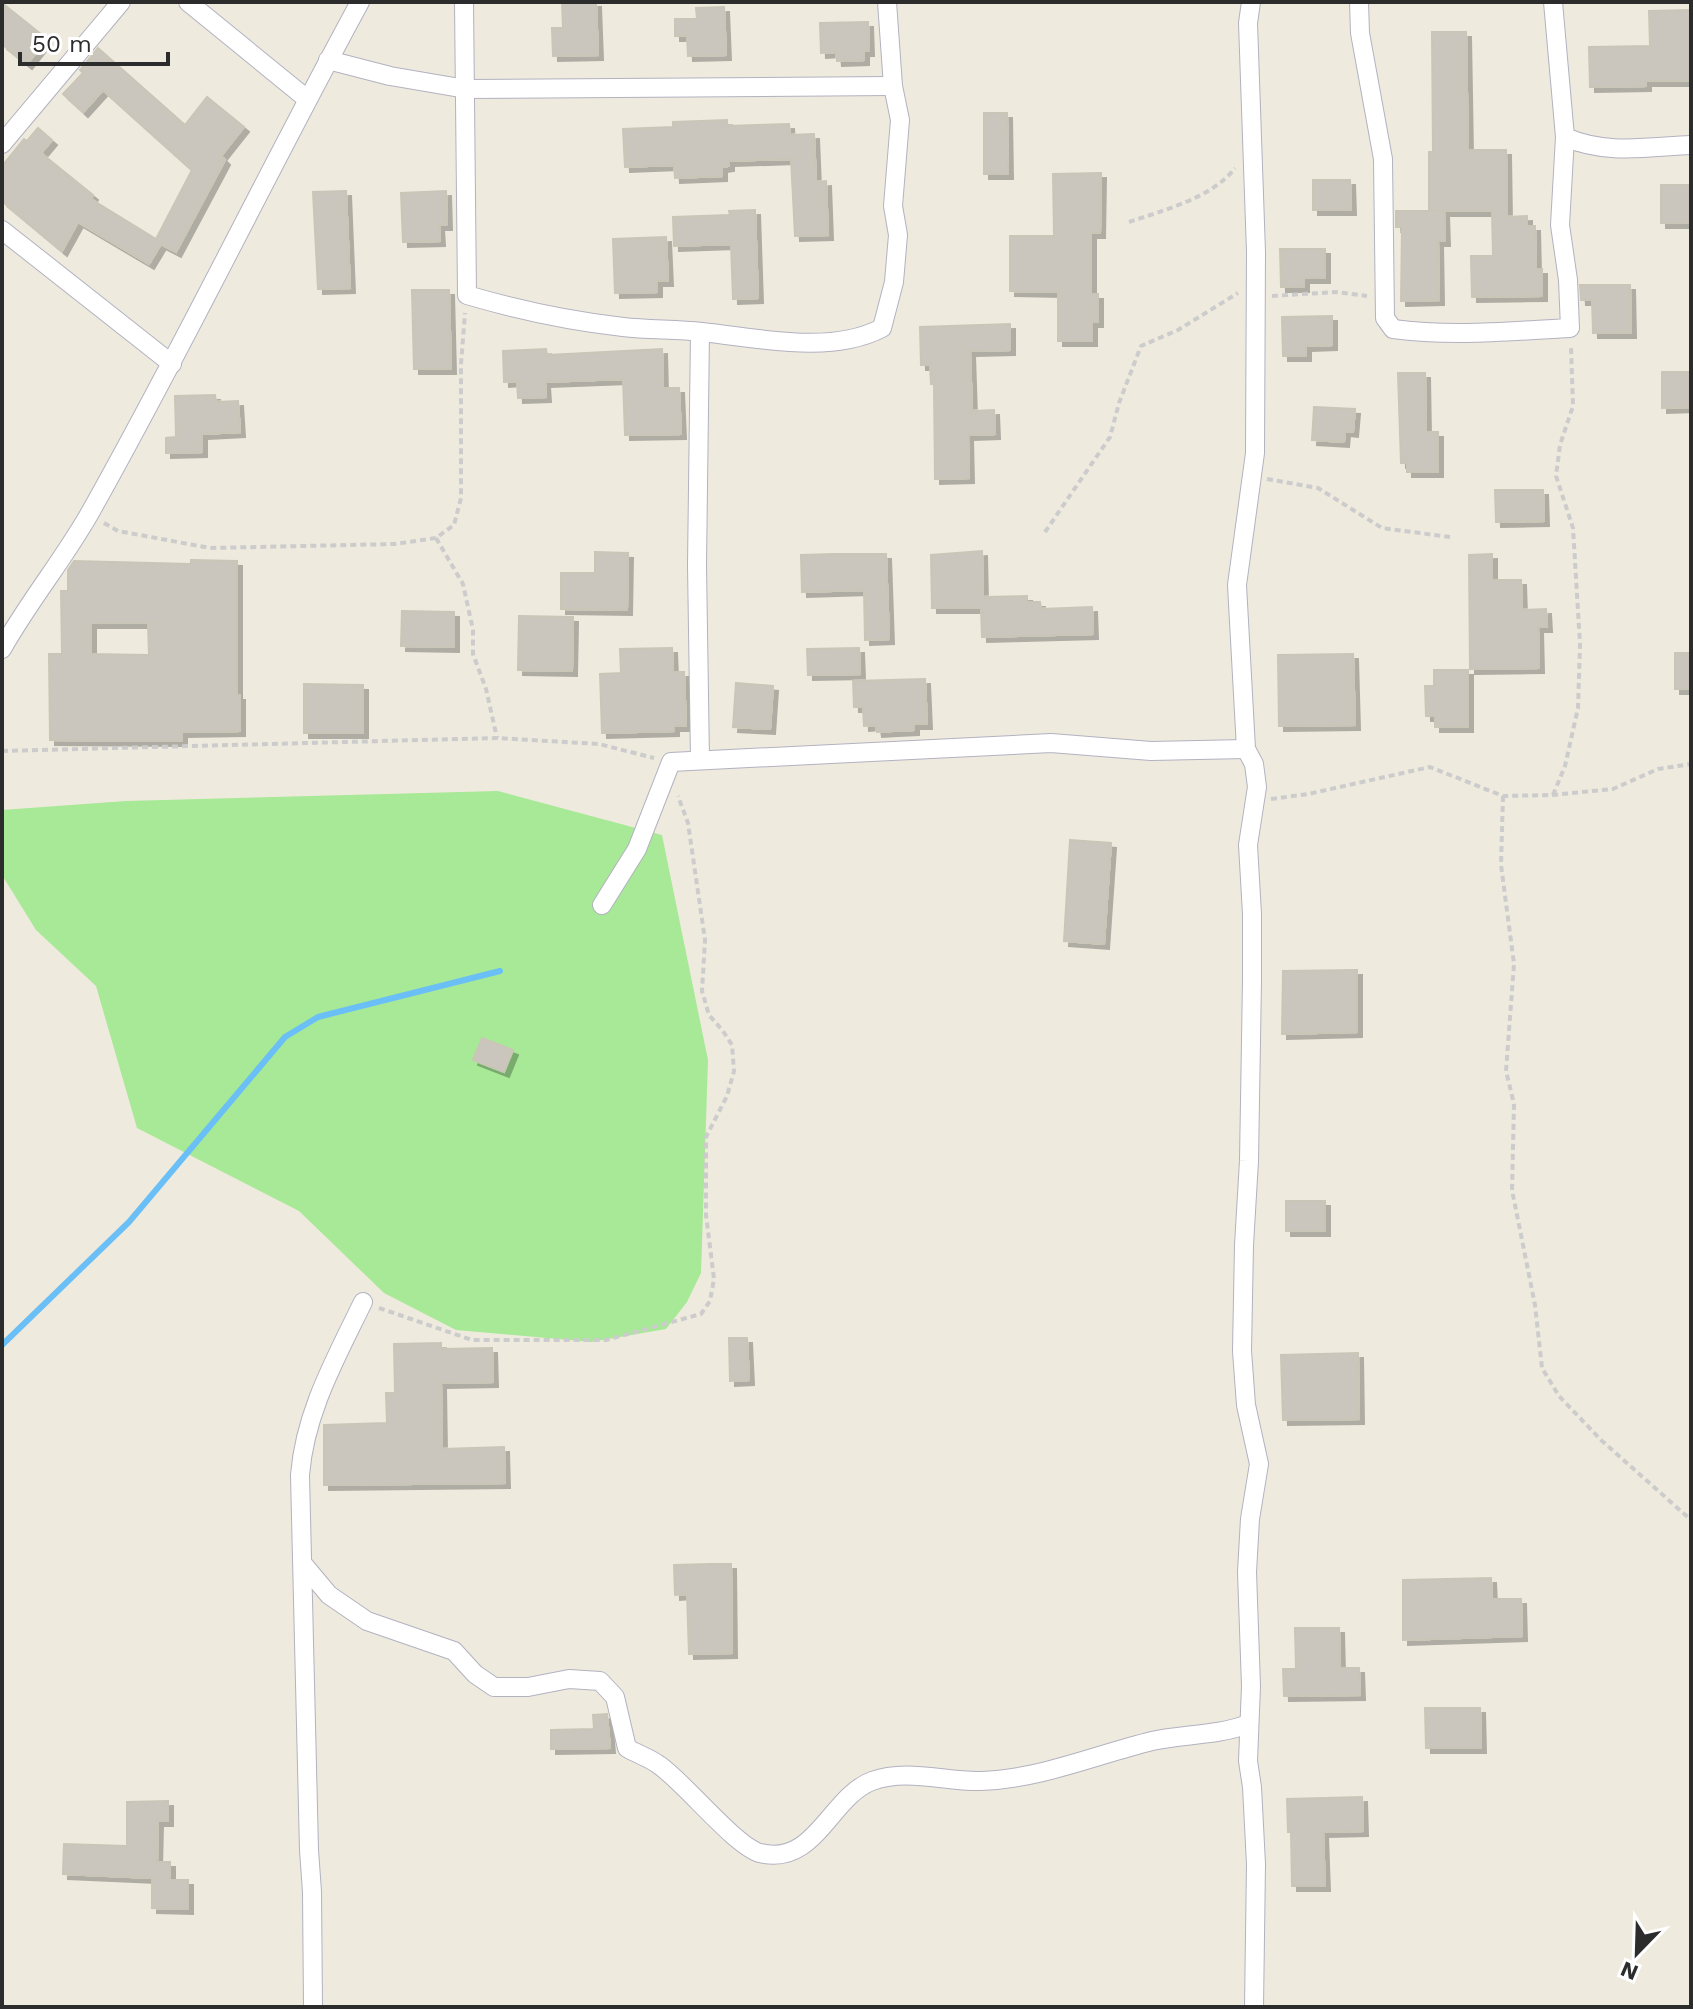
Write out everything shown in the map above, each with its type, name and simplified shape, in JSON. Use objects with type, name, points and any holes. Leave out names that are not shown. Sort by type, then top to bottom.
[{"type":"street","points":[[2,144],[121,2]]},
{"type":"street","points":[[188,2],[307,99]]},
{"type":"street","points":[[2,649],[25,608],[68,551],[89,515],[172,364],[360,2]]},
{"type":"street","points":[[464,2],[467,295],[521,310],[608,324],[790,343],[862,338],[882,328],[894,282],[898,235],[893,206],[900,120],[893,86],[887,2]]},
{"type":"street","points":[[1251,2],[1248,23],[1256,252],[1253,476],[1237,585],[1246,749],[1254,764],[1257,800],[1248,845],[1252,980],[1242,1351],[1246,1405],[1259,1464],[1250,1519],[1247,1572],[1251,1686],[1248,1761],[1256,1864],[1254,2007]]},
{"type":"street","points":[[1359,2],[1360,33],[1383,159],[1385,318],[1393,329],[1471,335],[1570,328],[1568,280],[1560,225],[1565,137],[1553,2]]},
{"type":"street","points":[[328,60],[390,76],[466,89],[893,86]]},
{"type":"street","points":[[1565,137],[1587,147],[1613,149],[1691,145]]},
{"type":"street","points":[[2,230],[172,364]]},
{"type":"street","points":[[700,332],[697,565],[700,760]]},
{"type":"street","points":[[602,905],[637,849],[671,762],[1051,743],[1151,751],[1246,749]]},
{"type":"street","points":[[313,2007],[300,1475],[302,1450],[320,1390],[363,1302]]},
{"type":"street","points":[[303,1564],[329,1595],[367,1621],[454,1651],[475,1674],[494,1687],[528,1687],[569,1679],[600,1681],[615,1697],[627,1748],[659,1765],[730,1832],[758,1853],[778,1854],[800,1848],[852,1794],[871,1782],[913,1776],[980,1781],[1007,1779],[1055,1770],[1155,1741],[1229,1731],[1248,1724]]},
{"type":"path","points":[[1129,222],[1194,198],[1227,179],[1251,147]]},
{"type":"path","points":[[1045,532],[1110,437],[1119,403],[1141,346],[1254,289],[1316,295],[1336,292],[1385,298]]},
{"type":"path","points":[[89,515],[118,531],[210,548],[395,544],[436,538],[454,525],[461,498],[461,364],[467,295]]},
{"type":"path","points":[[1553,795],[1565,766],[1578,708],[1580,644],[1573,528],[1556,476],[1560,445],[1573,406],[1570,328]]},
{"type":"path","points":[[1253,476],[1318,488],[1382,528],[1450,537]]},
{"type":"path","points":[[436,538],[463,584],[473,630],[473,654],[486,689],[497,738]]},
{"type":"path","points":[[2,751],[497,738],[599,744],[671,762],[676,790],[688,823],[705,940],[702,991],[709,1015],[732,1045],[734,1071],[727,1096],[706,1137],[706,1215],[714,1279],[710,1301],[701,1314],[606,1340],[472,1340],[363,1302]]},
{"type":"path","points":[[1257,800],[1308,794],[1430,767],[1503,796],[1553,795],[1613,789],[1658,769],[1691,764]]},
{"type":"path","points":[[1503,796],[1501,865],[1514,964],[1506,1071],[1514,1104],[1512,1190],[1535,1305],[1542,1368],[1559,1396],[1601,1440],[1691,1520]]},
{"type":"green space","points":[[498,791],[662,835],[708,1060],[701,1273],[687,1302],[666,1329],[591,1342],[456,1330],[384,1293],[299,1211],[137,1128],[96,986],[36,930],[2,875],[2,810],[126,801]]},
{"type":"building","points":[[562,2],[596,2],[598,55],[553,56],[552,28],[563,28]]},
{"type":"building","points":[[2,3],[47,39],[27,64],[2,44]]},
{"type":"building","points":[[724,7],[726,55],[688,56],[687,36],[675,36],[675,19],[697,19],[696,8]]},
{"type":"building","points":[[1691,10],[1691,81],[1646,81],[1646,86],[1590,87],[1589,47],[1650,46],[1649,11]]},
{"type":"building","points":[[868,22],[869,51],[864,51],[864,60],[837,61],[836,52],[821,53],[820,23]]},
{"type":"building","points":[[1432,32],[1466,32],[1468,150],[1506,150],[1507,217],[1527,216],[1527,226],[1535,226],[1536,269],[1542,269],[1542,296],[1472,297],[1471,256],[1493,256],[1492,211],[1429,211],[1429,152],[1433,152]]},
{"type":"building","points":[[98,48],[185,125],[207,97],[244,127],[221,156],[225,160],[176,252],[161,244],[149,264],[78,222],[62,251],[2,201],[2,166],[24,139],[27,141],[38,128],[52,140],[41,153],[93,195],[91,199],[156,239],[192,170],[103,90],[83,112],[63,94],[83,73],[80,70]]},
{"type":"building","points":[[984,113],[1007,113],[1008,174],[984,174]]},
{"type":"building","points":[[727,120],[727,126],[789,124],[790,135],[814,134],[816,182],[826,181],[828,235],[795,236],[791,159],[729,161],[729,166],[722,167],[722,176],[675,178],[674,165],[625,167],[623,129],[673,127],[673,122]]},
{"type":"building","points":[[1101,173],[1100,233],[1091,233],[1091,294],[1098,294],[1098,322],[1092,322],[1092,341],[1058,341],[1058,292],[1010,291],[1010,236],[1054,236],[1053,174]]},
{"type":"building","points":[[1313,180],[1350,180],[1351,210],[1313,210]]},
{"type":"building","points":[[1661,185],[1691,185],[1691,223],[1661,223]]},
{"type":"building","points":[[346,191],[350,288],[318,289],[313,192]]},
{"type":"building","points":[[446,191],[447,225],[439,225],[440,241],[403,242],[401,193]]},
{"type":"building","points":[[755,210],[758,298],[733,299],[731,244],[674,246],[673,217],[730,215],[729,211]]},
{"type":"building","points":[[1396,211],[1444,211],[1445,241],[1438,241],[1439,300],[1401,301],[1402,227],[1396,227]]},
{"type":"building","points":[[666,237],[668,281],[657,281],[657,292],[615,293],[613,239]]},
{"type":"building","points":[[1280,249],[1325,249],[1325,278],[1304,278],[1304,287],[1281,287]]},
{"type":"building","points":[[1580,285],[1630,285],[1631,333],[1593,333],[1592,300],[1581,300]]},
{"type":"building","points":[[412,290],[449,290],[451,369],[414,369]]},
{"type":"building","points":[[1332,316],[1332,345],[1306,346],[1306,356],[1283,356],[1282,317]]},
{"type":"building","points":[[1010,324],[1010,350],[970,351],[972,411],[994,410],[995,434],[968,435],[969,478],[935,479],[934,384],[931,384],[930,365],[921,365],[920,327]]},
{"type":"building","points":[[546,349],[547,355],[662,349],[663,388],[679,388],[681,434],[625,435],[623,379],[545,382],[546,397],[518,398],[517,381],[504,382],[503,351]]},
{"type":"building","points":[[1662,372],[1691,372],[1691,407],[1662,408]]},
{"type":"building","points":[[1398,373],[1425,373],[1426,432],[1438,432],[1438,472],[1407,472],[1407,463],[1401,463]]},
{"type":"building","points":[[215,395],[216,402],[238,401],[240,432],[202,434],[202,452],[166,453],[166,438],[176,437],[175,396]]},
{"type":"building","points":[[1314,407],[1355,409],[1353,432],[1345,431],[1344,442],[1312,440]]},
{"type":"building","points":[[1495,490],[1543,490],[1544,521],[1496,522]]},
{"type":"building","points":[[982,551],[983,597],[1027,596],[1027,602],[1040,602],[1041,609],[1092,607],[1093,634],[982,637],[981,608],[932,608],[931,555]]},
{"type":"building","points":[[595,552],[628,553],[627,610],[561,609],[561,573],[595,573]]},
{"type":"building","points":[[886,554],[889,639],[865,640],[864,590],[802,592],[801,555]]},
{"type":"building","points":[[1492,554],[1492,580],[1521,580],[1522,610],[1546,609],[1547,627],[1538,627],[1539,668],[1470,669],[1469,555]]},
{"type":"building","points":[[191,560],[237,561],[240,731],[182,732],[182,741],[50,740],[49,654],[62,654],[61,591],[68,591],[68,570],[74,561],[191,564]],"holes":[[[91,623],[148,623],[149,655],[91,654]]]},
{"type":"building","points":[[402,611],[454,612],[454,647],[401,646]]},
{"type":"building","points":[[519,616],[573,617],[572,671],[518,670]]},
{"type":"building","points":[[672,648],[673,672],[684,672],[686,726],[674,726],[674,731],[602,733],[600,674],[621,673],[620,649]]},
{"type":"building","points":[[859,648],[860,674],[808,675],[807,649]]},
{"type":"building","points":[[1675,653],[1691,653],[1691,689],[1675,689]]},
{"type":"building","points":[[1353,654],[1355,725],[1279,726],[1278,655]]},
{"type":"building","points":[[1434,670],[1468,670],[1468,727],[1435,727],[1435,716],[1426,716],[1425,686],[1434,686]]},
{"type":"building","points":[[925,679],[927,724],[914,724],[914,730],[877,732],[876,725],[864,726],[863,707],[854,707],[853,681]]},
{"type":"building","points":[[736,683],[773,686],[770,729],[733,727]]},
{"type":"building","points":[[304,684],[363,685],[363,733],[304,733]]},
{"type":"building","points":[[1070,840],[1111,843],[1104,944],[1064,941]]},
{"type":"building","points":[[1357,970],[1357,1032],[1282,1034],[1283,971]]},
{"type":"building","points":[[482,1038],[513,1050],[504,1072],[473,1060]]},
{"type":"building","points":[[1286,1201],[1325,1201],[1325,1231],[1286,1231]]},
{"type":"building","points":[[729,1338],[747,1338],[749,1380],[730,1381]]},
{"type":"building","points":[[441,1343],[441,1349],[492,1348],[493,1382],[441,1383],[442,1449],[504,1447],[505,1483],[324,1485],[324,1425],[387,1423],[386,1393],[395,1393],[394,1344]]},
{"type":"building","points":[[1358,1353],[1359,1419],[1283,1420],[1281,1355]]},
{"type":"building","points":[[731,1564],[732,1653],[689,1654],[687,1594],[675,1595],[674,1565]]},
{"type":"building","points":[[1491,1578],[1492,1599],[1521,1599],[1522,1636],[1403,1640],[1403,1580]]},
{"type":"building","points":[[1295,1628],[1339,1628],[1340,1668],[1359,1668],[1360,1695],[1284,1696],[1283,1669],[1296,1669]]},
{"type":"building","points":[[1425,1708],[1480,1708],[1481,1748],[1426,1748]]},
{"type":"building","points":[[607,1714],[610,1748],[551,1749],[551,1730],[594,1729],[593,1715]]},
{"type":"building","points":[[1362,1797],[1363,1831],[1323,1832],[1325,1886],[1292,1886],[1287,1799]]},
{"type":"building","points":[[168,1801],[168,1821],[158,1821],[157,1862],[170,1862],[170,1880],[188,1880],[188,1909],[152,1908],[152,1878],[63,1874],[64,1844],[127,1846],[127,1802]]},
{"type":"waterway","points":[[2,1345],[129,1222],[285,1037],[318,1017],[500,971]]}]
